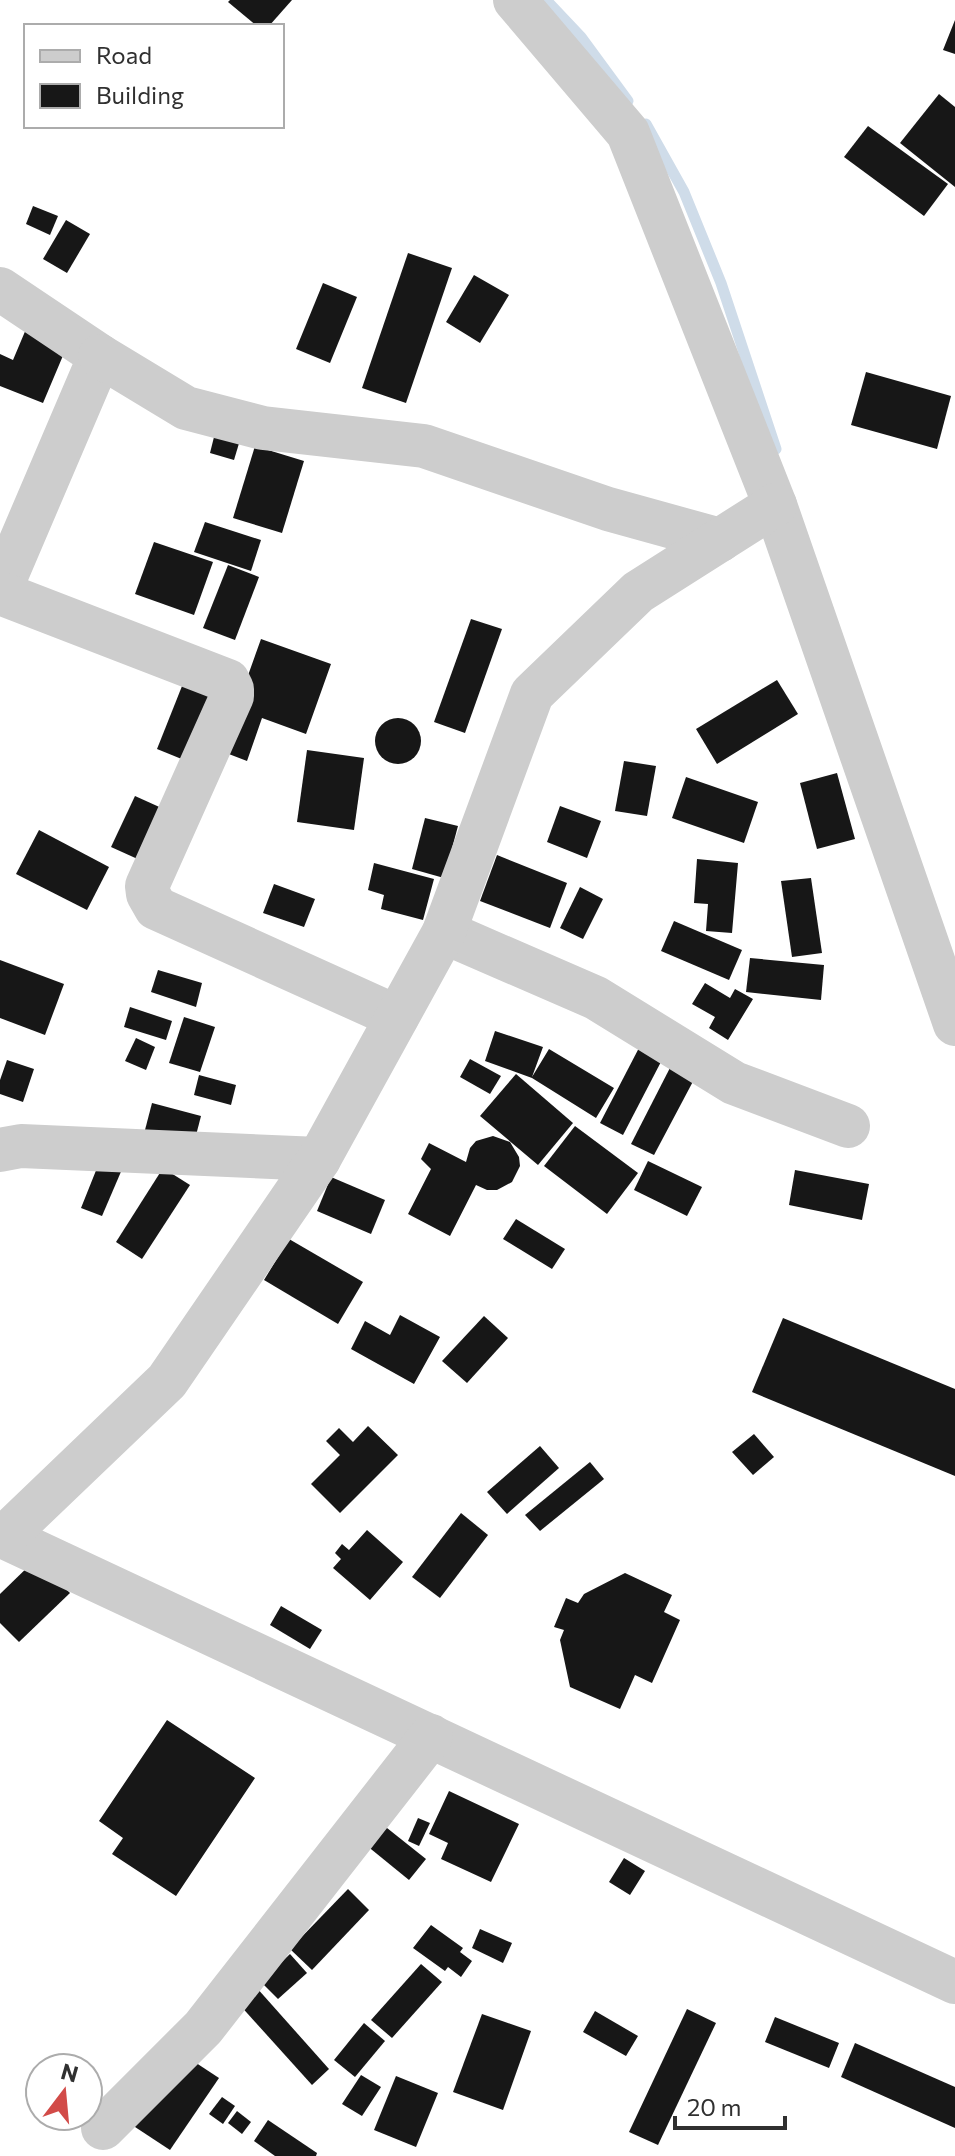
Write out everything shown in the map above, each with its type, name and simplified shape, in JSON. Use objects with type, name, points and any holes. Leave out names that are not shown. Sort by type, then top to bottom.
[{"type":"street","points":[[515,0],[628,133],[775,505],[955,1024]]},
{"type":"street","points":[[0,289],[100,356],[186,408],[263,428],[424,446],[608,509],[720,540]]},
{"type":"street","points":[[100,356],[0,592],[228,681],[232,696],[147,886],[148,894],[156,908],[397,1017]]},
{"type":"street","points":[[775,505],[638,592],[532,694],[444,932],[319,1159],[167,1381],[2,1536],[955,1982]]},
{"type":"street","points":[[444,932],[596,998],[734,1083],[848,1126]]},
{"type":"street","points":[[0,1150],[21,1146],[319,1159]]},
{"type":"street","points":[[104,2127],[203,2028],[431,1736]]},
{"type":"building","points":[[292,0],[271,24],[255,24],[228,2]]},
{"type":"building","points":[[955,20],[955,54],[943,50]]},
{"type":"building","points":[[939,94],[955,107],[955,187],[900,143]]},
{"type":"building","points":[[868,126],[948,184],[924,216],[844,157]]},
{"type":"building","points":[[33,206],[58,216],[50,235],[26,224]]},
{"type":"building","points":[[66,220],[90,234],[67,273],[43,259]]},
{"type":"building","points":[[408,253],[452,268],[406,403],[362,388]]},
{"type":"building","points":[[474,275],[509,295],[480,343],[446,322]]},
{"type":"building","points":[[323,283],[357,297],[330,363],[296,349]]},
{"type":"building","points":[[29,322],[70,339],[43,403],[0,386],[0,354],[13,360]]},
{"type":"building","points":[[866,372],[951,396],[937,449],[851,425]]},
{"type":"building","points":[[215,433],[240,440],[234,460],[210,453]]},
{"type":"building","points":[[255,446],[304,461],[282,533],[233,518]]},
{"type":"building","points":[[205,522],[261,540],[251,571],[194,552]]},
{"type":"building","points":[[154,542],[213,562],[194,615],[135,594]]},
{"type":"building","points":[[228,565],[259,577],[235,640],[203,628]]},
{"type":"building","points":[[471,619],[502,629],[465,733],[434,722]]},
{"type":"building","points":[[261,639],[331,664],[306,734],[262,718],[247,761],[221,751]]},
{"type":"building","points":[[188,671],[221,684],[189,762],[157,749]]},
{"type":"building","points":[[777,680],[798,714],[717,764],[696,729]]},
{"type":"building","points":[[398,718],[414,725],[421,741],[414,757],[398,764],[382,757],[375,741],[382,725]]},
{"type":"building","points":[[307,750],[364,758],[354,830],[297,822]]},
{"type":"building","points":[[624,761],[656,766],[647,816],[615,811]]},
{"type":"building","points":[[837,773],[855,839],[817,849],[800,783]]},
{"type":"building","points":[[686,777],[758,802],[744,843],[672,818]]},
{"type":"building","points":[[135,796],[166,810],[142,861],[111,847]]},
{"type":"building","points":[[560,806],[601,821],[587,858],[547,842]]},
{"type":"building","points":[[425,818],[458,826],[444,878],[412,869]]},
{"type":"building","points":[[39,830],[109,867],[87,910],[16,874]]},
{"type":"building","points":[[497,855],[567,883],[550,928],[480,901]]},
{"type":"building","points":[[697,859],[738,863],[732,933],[706,931],[708,904],[694,903]]},
{"type":"building","points":[[374,863],[434,879],[423,920],[381,909],[384,895],[368,890]]},
{"type":"building","points":[[811,878],[822,953],[792,957],[781,881]]},
{"type":"building","points":[[274,884],[315,899],[304,927],[263,913]]},
{"type":"building","points":[[580,887],[603,899],[583,939],[560,928]]},
{"type":"building","points":[[674,921],[742,950],[729,980],[661,951]]},
{"type":"building","points":[[750,958],[824,965],[821,1000],[746,992]]},
{"type":"building","points":[[0,960],[64,984],[45,1035],[0,1018]]},
{"type":"building","points":[[158,970],[202,983],[196,1007],[151,992]]},
{"type":"building","points":[[705,983],[730,998],[735,989],[753,999],[728,1040],[709,1028],[715,1017],[692,1004]]},
{"type":"building","points":[[130,1007],[172,1021],[166,1040],[124,1027]]},
{"type":"building","points":[[184,1017],[215,1027],[200,1072],[169,1063]]},
{"type":"building","points":[[495,1031],[543,1047],[532,1077],[549,1049],[614,1088],[596,1118],[532,1078],[485,1061]]},
{"type":"building","points":[[136,1038],[155,1047],[146,1070],[125,1061]]},
{"type":"building","points":[[641,1044],[664,1056],[623,1135],[600,1123]]},
{"type":"building","points":[[470,1059],[501,1076],[490,1094],[460,1077]]},
{"type":"building","points":[[7,1060],[34,1069],[23,1102],[0,1094],[0,1080]]},
{"type":"building","points":[[674,1060],[698,1072],[654,1155],[631,1144]]},
{"type":"building","points":[[516,1074],[573,1123],[538,1165],[480,1116]]},
{"type":"building","points":[[199,1075],[236,1085],[231,1105],[194,1095]]},
{"type":"building","points":[[152,1103],[201,1116],[194,1143],[145,1130]]},
{"type":"building","points":[[575,1126],[638,1173],[607,1214],[544,1166]]},
{"type":"building","points":[[493,1136],[510,1142],[519,1157],[520,1166],[512,1182],[497,1190],[476,1185],[450,1236],[408,1214],[431,1169],[421,1159],[429,1143],[466,1162],[470,1148],[476,1141]]},
{"type":"building","points":[[101,1158],[123,1167],[102,1216],[81,1208]]},
{"type":"building","points":[[648,1161],[702,1187],[687,1216],[634,1190]]},
{"type":"building","points":[[163,1168],[190,1185],[142,1259],[116,1242]]},
{"type":"building","points":[[795,1170],[869,1184],[862,1220],[789,1205]]},
{"type":"building","points":[[331,1177],[385,1200],[371,1234],[317,1211]]},
{"type":"building","points":[[516,1219],[565,1249],[552,1269],[503,1239]]},
{"type":"building","points":[[289,1239],[363,1282],[338,1324],[264,1280]]},
{"type":"building","points":[[400,1315],[440,1337],[414,1384],[351,1349],[365,1321],[390,1335]]},
{"type":"building","points":[[484,1316],[508,1338],[467,1383],[442,1361]]},
{"type":"building","points":[[783,1318],[955,1389],[955,1476],[752,1392]]},
{"type":"building","points":[[368,1426],[398,1455],[340,1513],[311,1484],[340,1455],[326,1441],[339,1428],[353,1442]]},
{"type":"building","points":[[754,1434],[774,1457],[753,1475],[732,1452]]},
{"type":"building","points":[[540,1446],[559,1468],[507,1514],[487,1492]]},
{"type":"building","points":[[590,1462],[604,1479],[540,1531],[525,1515]]},
{"type":"building","points":[[461,1513],[488,1535],[440,1598],[412,1577]]},
{"type":"building","points":[[367,1530],[403,1562],[370,1600],[333,1568],[341,1559],[335,1553],[342,1544],[349,1550]]},
{"type":"building","points":[[36,1559],[70,1593],[19,1642],[0,1623],[0,1594]]},
{"type":"building","points":[[625,1573],[672,1595],[664,1612],[680,1620],[652,1683],[635,1675],[620,1709],[570,1687],[560,1640],[564,1630],[554,1627],[566,1598],[578,1603],[584,1594]]},
{"type":"building","points":[[281,1606],[322,1630],[310,1649],[270,1625]]},
{"type":"building","points":[[167,1720],[255,1778],[176,1896],[112,1854],[123,1838],[99,1821]]},
{"type":"building","points":[[449,1791],[519,1824],[491,1882],[441,1859],[448,1843],[429,1834]]},
{"type":"building","points":[[418,1818],[430,1823],[419,1846],[408,1841]]},
{"type":"building","points":[[382,1824],[426,1859],[409,1880],[366,1845]]},
{"type":"building","points":[[624,1858],[645,1871],[630,1895],[609,1882]]},
{"type":"building","points":[[348,1889],[369,1910],[312,1970],[290,1949]]},
{"type":"building","points":[[431,1925],[463,1948],[460,1952],[472,1961],[461,1977],[448,1967],[445,1971],[413,1948]]},
{"type":"building","points":[[480,1929],[512,1943],[503,1963],[472,1948]]},
{"type":"building","points":[[290,1954],[307,1973],[278,1999],[261,1982]]},
{"type":"building","points":[[421,1964],[442,1982],[392,2038],[371,2020]]},
{"type":"building","points":[[256,1987],[329,2069],[312,2085],[238,2003]]},
{"type":"building","points":[[687,2009],[716,2023],[658,2145],[629,2132]]},
{"type":"building","points":[[595,2011],[638,2036],[626,2056],[583,2032]]},
{"type":"building","points":[[482,2014],[531,2031],[503,2110],[453,2092]]},
{"type":"building","points":[[775,2017],[839,2043],[829,2068],[765,2042]]},
{"type":"building","points":[[364,2023],[385,2041],[355,2077],[334,2060]]},
{"type":"building","points":[[855,2043],[955,2087],[955,2128],[841,2077]]},
{"type":"building","points":[[181,2053],[219,2078],[170,2150],[132,2125]]},
{"type":"building","points":[[361,2075],[381,2087],[362,2116],[342,2104]]},
{"type":"building","points":[[396,2076],[438,2093],[416,2147],[374,2130]]},
{"type":"building","points":[[222,2097],[235,2106],[223,2124],[209,2114]]},
{"type":"building","points":[[237,2111],[251,2122],[242,2134],[228,2123]]},
{"type":"building","points":[[268,2120],[317,2153],[316,2156],[275,2156],[254,2141]]},
{"type":"waterway","points":[[546,0],[581,37],[628,101]]},
{"type":"waterway","points":[[646,124],[684,192],[721,283],[776,449]]}]
